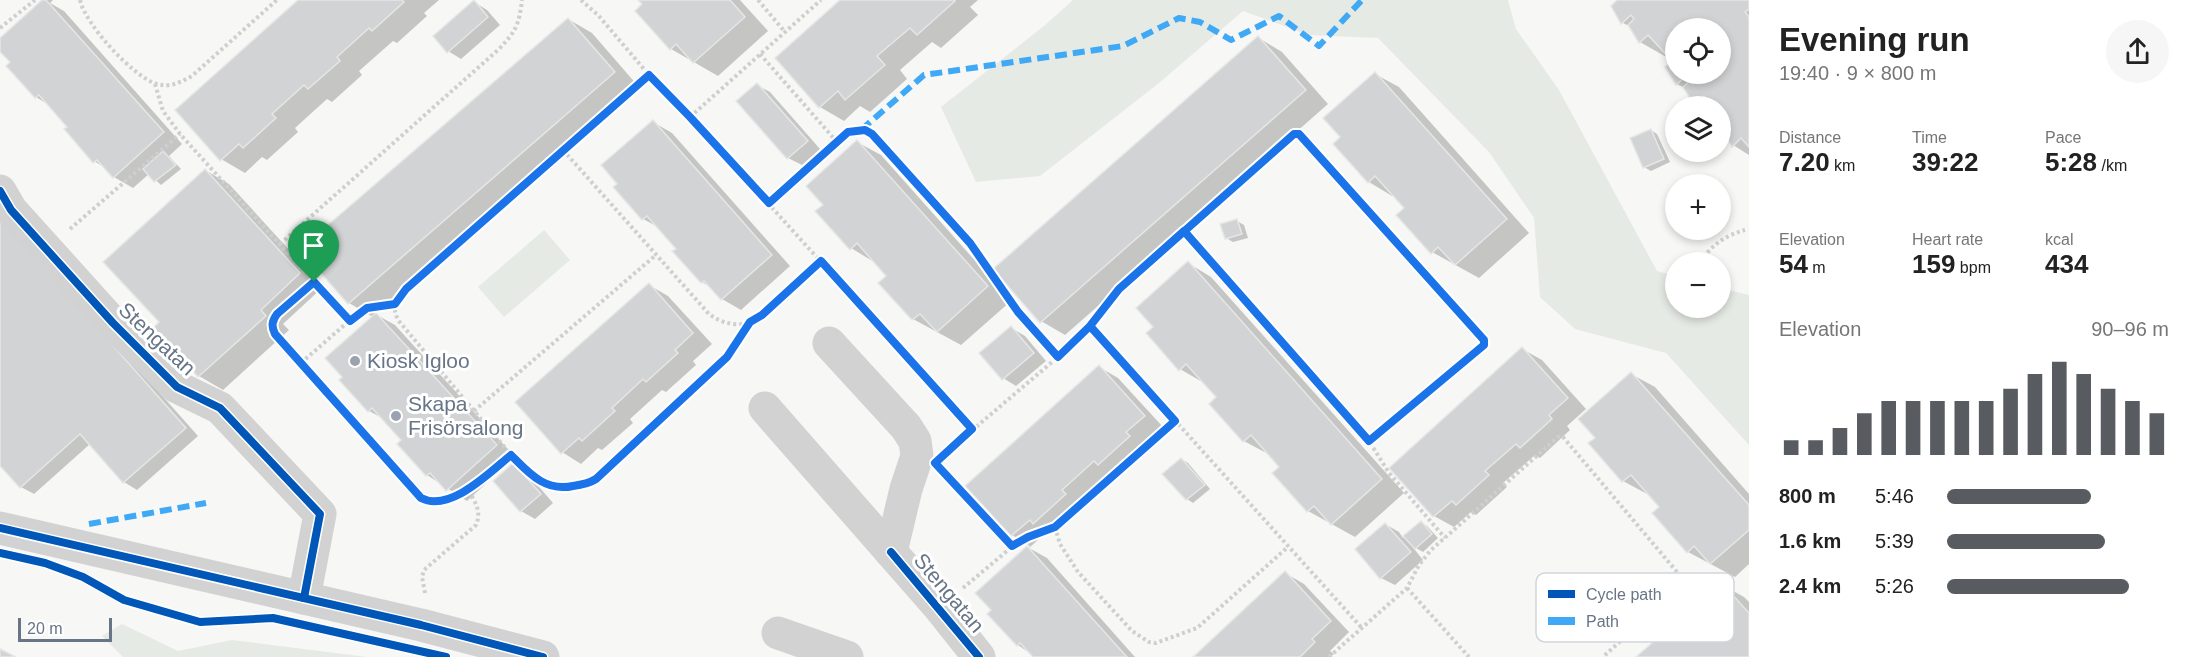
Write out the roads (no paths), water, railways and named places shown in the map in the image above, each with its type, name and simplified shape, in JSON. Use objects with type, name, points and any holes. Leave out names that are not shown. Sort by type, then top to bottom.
[{"type":"street","name":"Stengatan","points":[[0,191],[11,210],[113,323],[177,387],[220,408],[320,514],[304,598]]},
{"type":"street","points":[[829,343],[906,428],[915,441],[917,456],[906,489],[891,552]]},
{"type":"street","name":"Stengatan","points":[[765,408],[940,608],[979,657]]},
{"type":"street","points":[[0,528],[421,625],[543,657]]},
{"type":"street","points":[[778,633],[848,657]]},
{"type":"place","name":"Kiosk Igloo","points":[[355,361]]},
{"type":"place","name":"Skapa Frisörsalong","points":[[396,416]]}]
